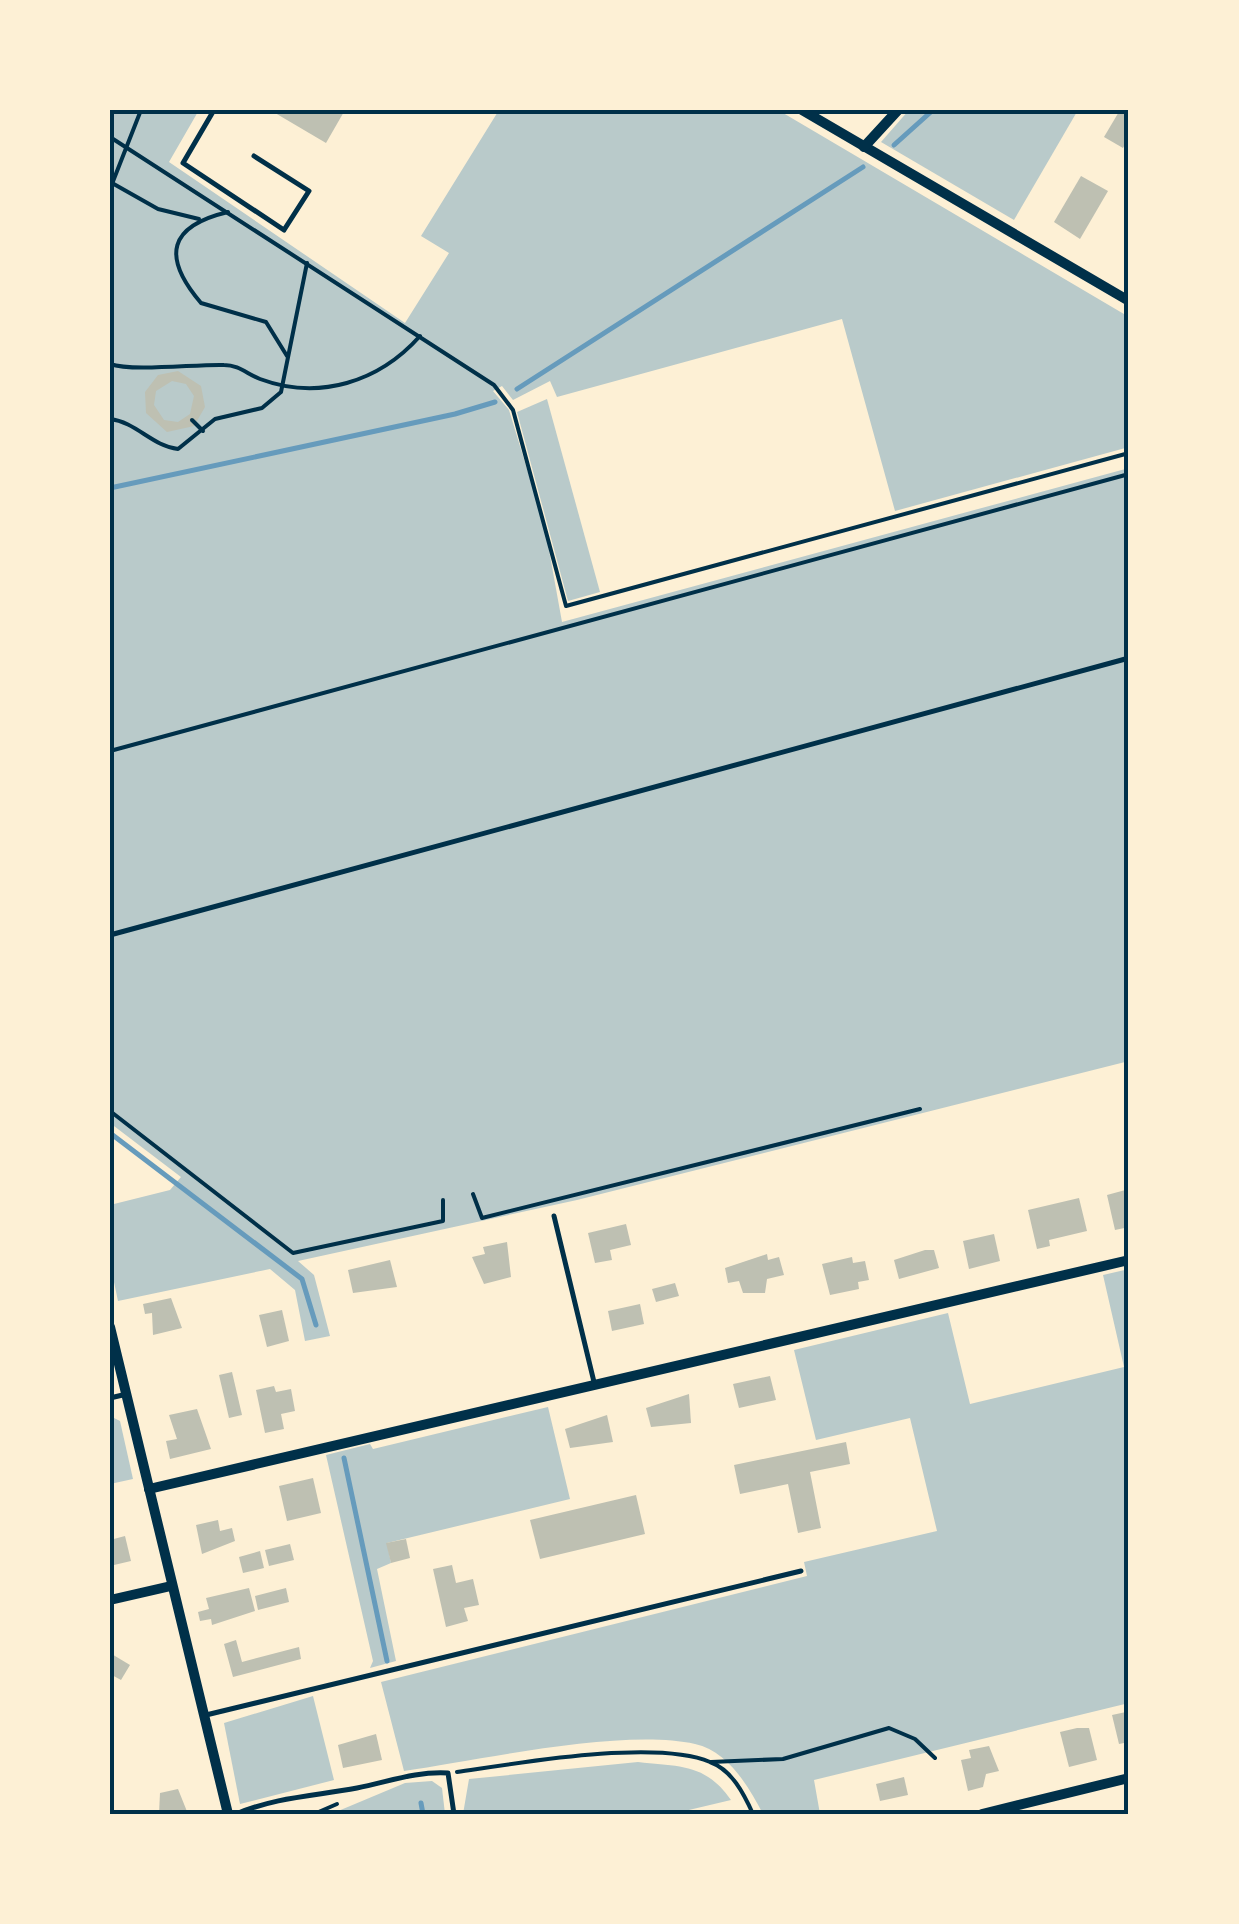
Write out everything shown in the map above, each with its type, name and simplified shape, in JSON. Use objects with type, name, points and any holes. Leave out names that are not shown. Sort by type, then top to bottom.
[{"type":"street","points":[[802,110],[1129,301]]},
{"type":"street","points":[[864,147],[898,110]]},
{"type":"street","points":[[148,1489],[1129,1260]]},
{"type":"street","points":[[110,1327],[228,1814]]},
{"type":"street","points":[[110,1600],[171,1586]]},
{"type":"street","points":[[982,1814],[1129,1778]]},
{"type":"lane","points":[[214,110],[183,163],[284,230],[309,191],[254,156]]},
{"type":"lane","points":[[110,935],[1129,658]]},
{"type":"lane","points":[[554,1216],[595,1385]]},
{"type":"lane","points":[[110,1398],[126,1394]]},
{"type":"lane","points":[[204,1716],[801,1571]]},
{"type":"lane","points":[[236,1814],[282,1797],[354,1789],[423,1772],[448,1773],[454,1814]]},
{"type":"path","points":[[140,110],[111,186],[158,209],[199,219]]},
{"type":"path","points":[[110,137],[494,385],[513,410],[566,606],[1129,453]]},
{"type":"path","points":[[228,212],[199,219],[178,236],[177,251],[191,291],[202,304],[266,322],[284,345],[289,360]]},
{"type":"path","points":[[110,419],[129,425],[164,447],[178,449],[215,419],[262,408],[284,384],[307,263]]},
{"type":"path","points":[[110,364],[135,368],[170,364],[238,367],[260,379],[284,384],[358,383],[393,363],[420,336]]},
{"type":"path","points":[[170,364],[171,376]]},
{"type":"path","points":[[192,420],[203,430]]},
{"type":"path","points":[[110,752],[1129,474]]},
{"type":"path","points":[[473,1194],[482,1218],[920,1109]]},
{"type":"path","points":[[110,1111],[293,1253],[443,1221],[444,1200]]},
{"type":"path","points":[[448,1773],[642,1751],[711,1762],[783,1759],[889,1728],[915,1739],[935,1758]]},
{"type":"path","points":[[711,1762],[740,1787],[753,1814]]},
{"type":"shaded area","points":[[110,110],[199,110],[169,162],[405,323],[449,253],[421,236],[499,110],[778,110],[1129,317],[1129,447],[895,511],[842,319],[557,397],[550,381],[513,400],[502,386],[493,391],[509,410],[545,528],[562,622],[1129,468],[1129,1061],[577,1200],[298,1261],[314,1275],[330,1336],[305,1341],[295,1290],[270,1269],[118,1301],[110,1263],[110,1205],[170,1190],[181,1177],[110,1123]]},
{"type":"shaded area","points":[[909,110],[1078,110],[1014,220],[881,142]]},
{"type":"shaded area","points":[[547,399],[600,592],[568,601],[517,412]]},
{"type":"shaded area","points":[[1129,1269],[1129,1703],[814,1780],[820,1814],[763,1814],[744,1782],[718,1754],[695,1744],[665,1740],[591,1743],[404,1771],[381,1682],[807,1576],[804,1562],[937,1531],[910,1418],[816,1440],[794,1350],[948,1313],[970,1404],[1124,1367],[1103,1275]]},
{"type":"shaded area","points":[[548,1407],[570,1499],[387,1543],[391,1563],[377,1569],[396,1661],[370,1668],[373,1661],[326,1455],[370,1444],[373,1449]]},
{"type":"shaded area","points":[[110,1416],[120,1421],[133,1479],[110,1484]]},
{"type":"shaded area","points":[[313,1696],[334,1780],[240,1804],[224,1723]]},
{"type":"shaded area","points":[[638,1762],[679,1766],[701,1773],[731,1800],[672,1814],[463,1814],[469,1779]]},
{"type":"shaded area","points":[[432,1781],[442,1788],[445,1814],[331,1814],[405,1783]]},
{"type":"building","points":[[270,110],[345,110],[326,143]]},
{"type":"building","points":[[1120,110],[1129,110],[1129,137],[1123,148],[1104,137]]},
{"type":"building","points":[[1081,176],[1108,191],[1080,239],[1054,222]]},
{"type":"building","points":[[178,371],[201,386],[205,407],[194,426],[167,432],[146,413],[145,392],[158,375]],"holes":[[[172,381],[186,384],[194,396],[190,414],[178,422],[164,420],[154,405],[156,391]]]},
{"type":"building","points":[[1129,1189],[1129,1227],[1115,1230],[1107,1195]]},
{"type":"building","points":[[1079,1198],[1087,1231],[1049,1240],[1050,1246],[1037,1249],[1028,1210]]},
{"type":"building","points":[[626,1224],[631,1245],[610,1250],[612,1260],[595,1263],[588,1233]]},
{"type":"building","points":[[994,1234],[1000,1261],[969,1269],[963,1241]]},
{"type":"building","points":[[507,1242],[511,1277],[484,1284],[472,1257],[485,1254],[483,1247]]},
{"type":"building","points":[[934,1250],[939,1268],[899,1279],[894,1260]]},
{"type":"building","points":[[767,1254],[768,1260],[779,1257],[784,1275],[767,1279],[765,1293],[743,1293],[739,1281],[728,1283],[725,1268]]},
{"type":"building","points":[[852,1257],[853,1263],[865,1261],[869,1280],[858,1282],[859,1289],[830,1295],[822,1264]]},
{"type":"building","points":[[390,1260],[397,1287],[353,1293],[348,1270]]},
{"type":"building","points":[[675,1283],[679,1296],[656,1302],[652,1289]]},
{"type":"building","points":[[171,1298],[182,1328],[153,1335],[152,1313],[145,1314],[143,1304]]},
{"type":"building","points":[[640,1304],[644,1324],[612,1331],[608,1311]]},
{"type":"building","points":[[282,1310],[289,1341],[267,1347],[259,1315]]},
{"type":"building","points":[[232,1372],[242,1415],[229,1418],[219,1375]]},
{"type":"building","points":[[770,1376],[776,1400],[739,1408],[733,1384]]},
{"type":"building","points":[[274,1386],[276,1392],[291,1389],[295,1411],[281,1414],[284,1429],[265,1433],[256,1390]]},
{"type":"building","points":[[689,1394],[691,1423],[651,1427],[646,1408]]},
{"type":"building","points":[[197,1409],[211,1449],[170,1459],[166,1441],[177,1439],[169,1415]]},
{"type":"building","points":[[607,1415],[613,1442],[570,1448],[565,1429]]},
{"type":"building","points":[[846,1442],[850,1464],[810,1472],[821,1528],[798,1533],[788,1484],[740,1494],[734,1465]]},
{"type":"building","points":[[313,1478],[321,1513],[287,1521],[279,1486]]},
{"type":"building","points":[[636,1495],[645,1534],[540,1559],[530,1520]]},
{"type":"building","points":[[218,1520],[220,1531],[232,1528],[235,1541],[202,1554],[196,1525]]},
{"type":"building","points":[[125,1536],[131,1561],[114,1565],[110,1563],[110,1540]]},
{"type":"building","points":[[406,1539],[410,1558],[391,1563],[386,1543]]},
{"type":"building","points":[[290,1544],[294,1560],[269,1566],[265,1550]]},
{"type":"building","points":[[260,1551],[264,1568],[243,1573],[239,1557]]},
{"type":"building","points":[[452,1565],[456,1583],[473,1579],[479,1605],[464,1608],[468,1621],[446,1627],[433,1569]]},
{"type":"building","points":[[249,1588],[255,1611],[212,1625],[211,1619],[200,1621],[198,1612],[209,1609],[206,1598]]},
{"type":"building","points":[[286,1588],[289,1602],[258,1610],[255,1596]]},
{"type":"building","points":[[236,1640],[242,1662],[299,1647],[301,1659],[233,1677],[224,1644]]},
{"type":"building","points":[[110,1653],[130,1665],[121,1680],[110,1674]]},
{"type":"building","points":[[1126,1712],[1129,1742],[1119,1744],[1112,1715]]},
{"type":"building","points":[[1089,1728],[1097,1760],[1069,1767],[1060,1732]]},
{"type":"building","points":[[376,1734],[382,1760],[343,1768],[338,1745]]},
{"type":"building","points":[[989,1746],[999,1771],[986,1774],[983,1787],[968,1791],[961,1760],[971,1758],[969,1750]]},
{"type":"building","points":[[904,1777],[908,1795],[880,1801],[876,1784]]},
{"type":"building","points":[[178,1789],[188,1814],[159,1814],[160,1793]]},
{"type":"waterway","points":[[894,145],[933,110]]},
{"type":"waterway","points":[[517,389],[863,167]]},
{"type":"waterway","points":[[110,488],[495,402]]},
{"type":"waterway","points":[[110,1133],[302,1279],[316,1325]]},
{"type":"waterway","points":[[344,1458],[387,1661]]},
{"type":"waterway","points":[[421,1803],[423,1814]]}]
